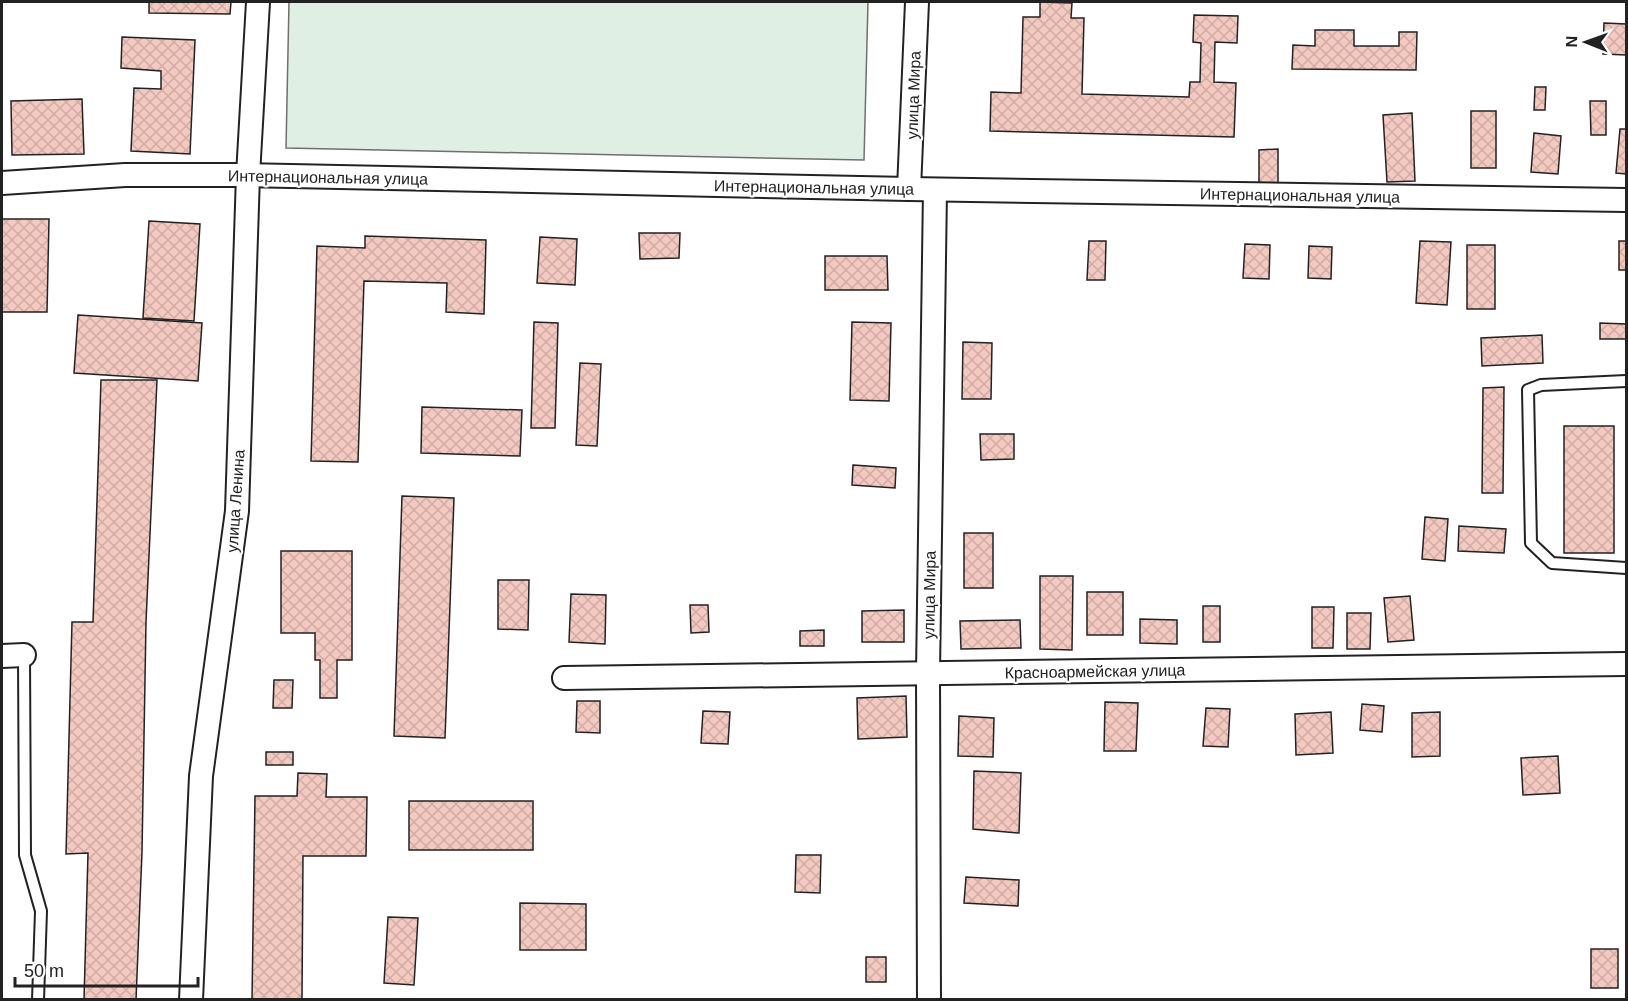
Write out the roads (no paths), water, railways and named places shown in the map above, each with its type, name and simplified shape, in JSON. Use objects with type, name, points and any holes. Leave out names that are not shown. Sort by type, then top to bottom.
[{"type":"street","name":"улица Ленина","points":[[191,999],[201,776],[237,511],[248,175],[258,2]]},
{"type":"street","name":"улица Мира","points":[[909,189],[917,2]]},
{"type":"street","name":"Интернациональная улица","points":[[2,183],[125,175],[248,175],[935,190],[1626,200]]},
{"type":"street","name":"улица Мира","points":[[929,999],[928,673],[935,190]]},
{"type":"street","points":[[2,656],[24,655]]},
{"type":"street","name":"Красноармейская улица","points":[[564,678],[1626,664]]},
{"type":"lane","points":[[1626,381],[1541,385],[1527,390],[1530,543],[1552,563],[1626,568]]},
{"type":"lane","points":[[24,655],[25,855],[41,910],[38,999]]}]
